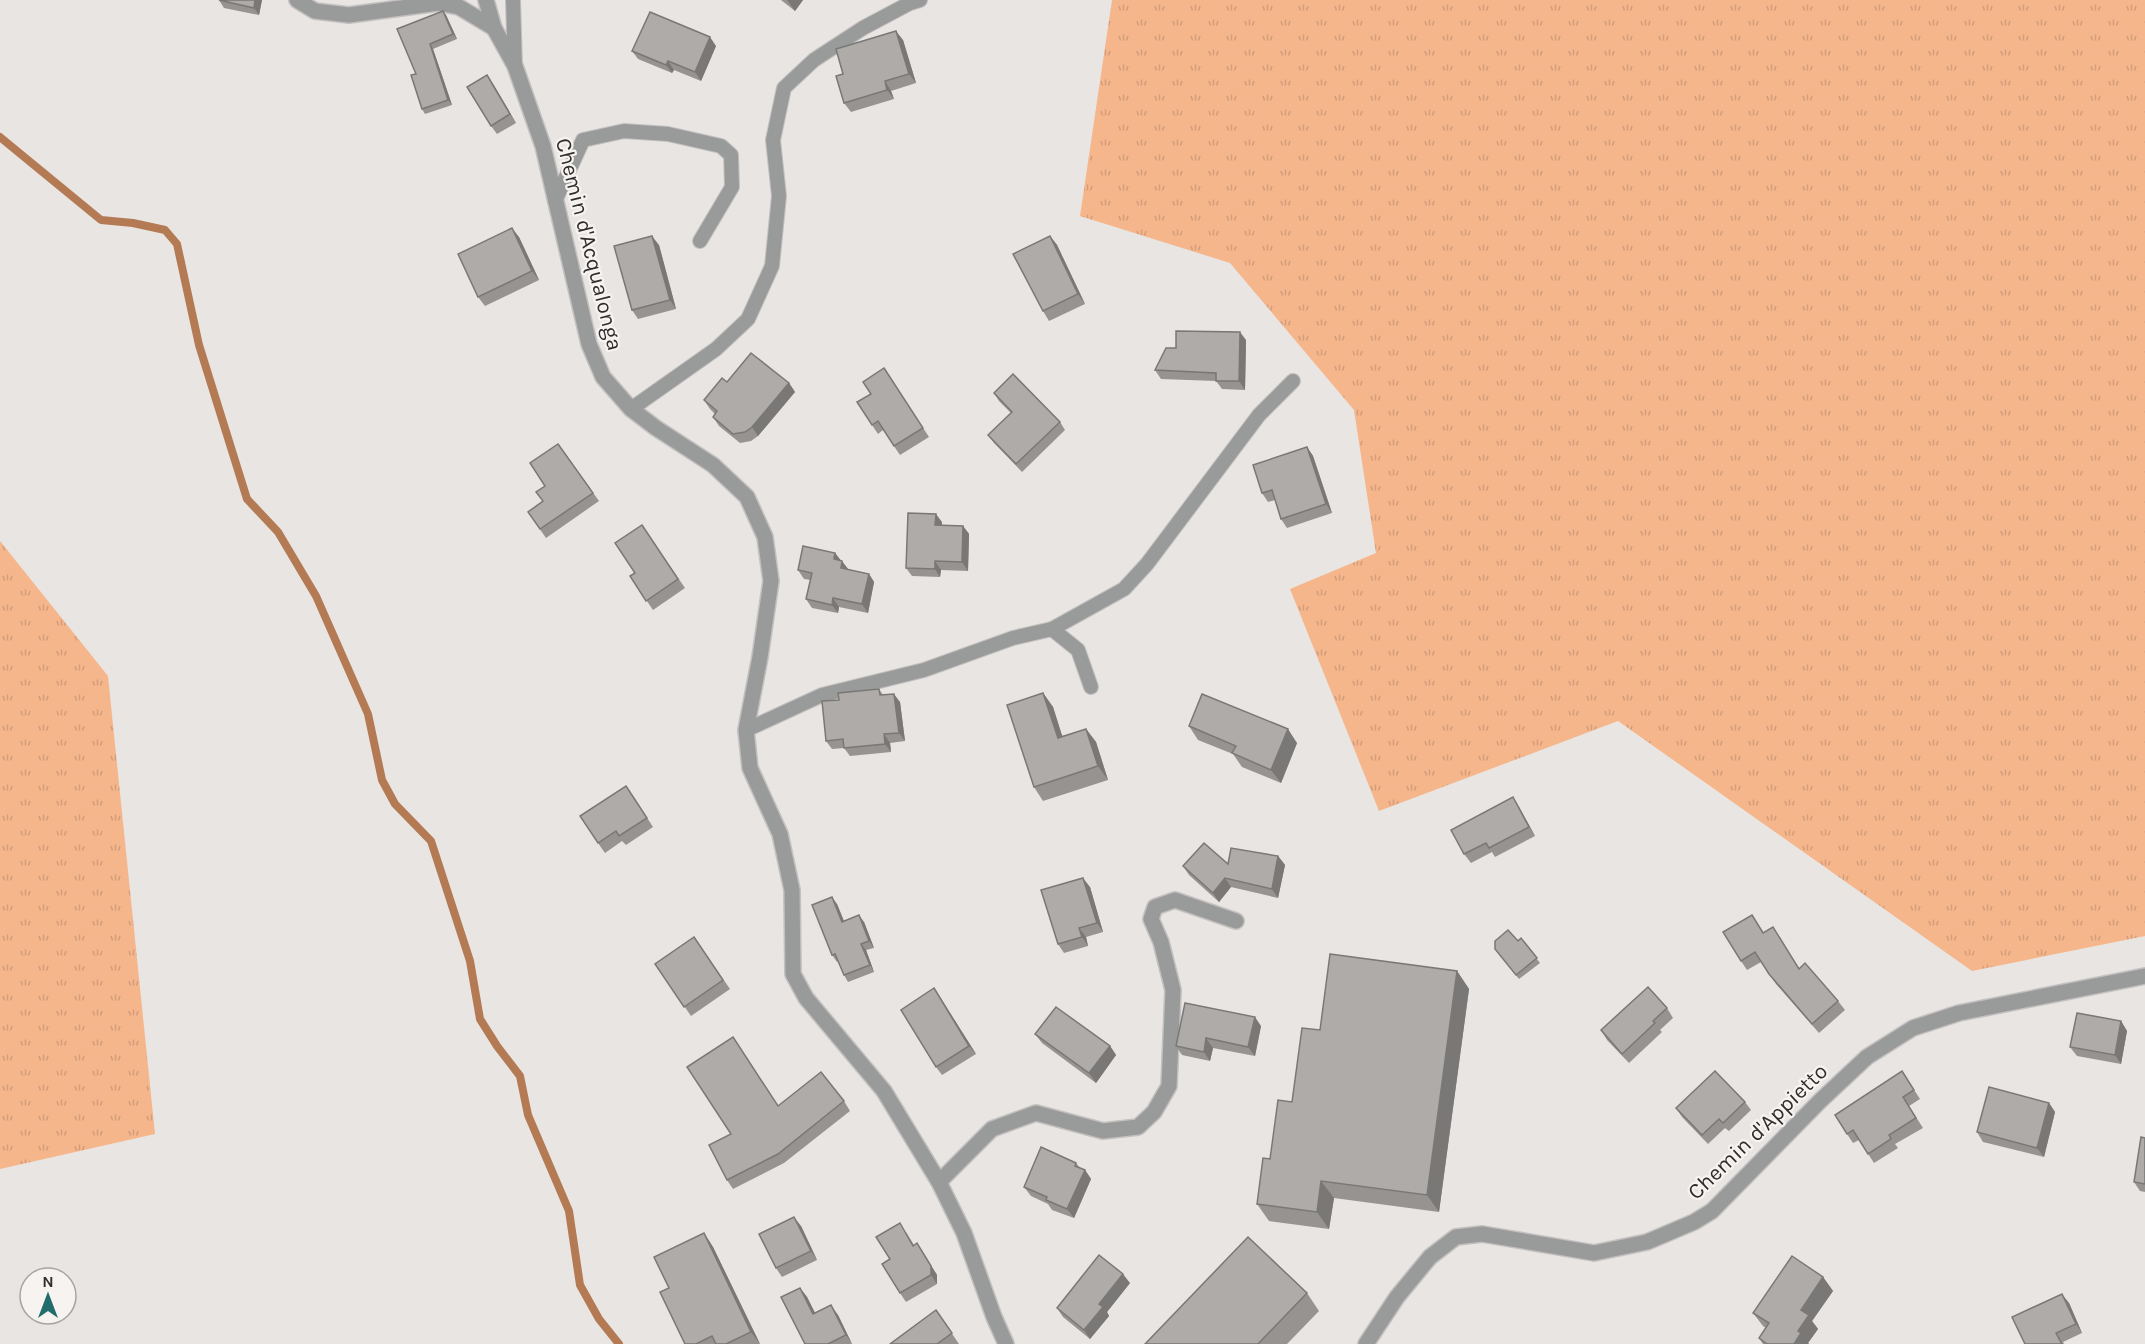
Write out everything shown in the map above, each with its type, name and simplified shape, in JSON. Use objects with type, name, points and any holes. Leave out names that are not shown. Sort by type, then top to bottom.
[{"type":"street","points":[[297,0],[315,10],[349,15],[438,3],[459,7],[495,28]]},
{"type":"street","name":"Chemin d'Acqualonga","points":[[486,0],[495,28],[515,66],[543,146],[589,344],[603,377],[631,409],[713,465],[747,498],[765,537],[771,581],[746,730],[750,768],[780,834],[792,890],[793,974],[806,998],[884,1091],[939,1182],[964,1233],[1006,1344]]},
{"type":"street","points":[[939,1182],[992,1129],[1036,1113],[1103,1131],[1138,1127],[1154,1112],[1169,1086],[1173,990],[1161,942],[1151,920],[1155,907],[1175,900],[1236,921]]},
{"type":"street","name":"Chemin d'Appietto","points":[[1366,1344],[1397,1297],[1430,1257],[1456,1237],[1482,1234],[1594,1253],[1647,1242],[1694,1222],[1712,1211],[1866,1057],[1913,1028],[1959,1012],[2145,976]]},
{"type":"lane","points":[[513,0],[515,66]]},
{"type":"lane","points":[[631,409],[716,349],[748,319],[772,266],[779,196],[773,140],[784,88],[814,60],[833,47],[863,28],[920,0]]},
{"type":"lane","points":[[555,201],[583,140],[624,131],[668,134],[722,146],[731,155],[732,187],[700,241]]},
{"type":"lane","points":[[746,730],[822,695],[924,670],[1013,638],[1052,629],[1124,589],[1147,564],[1259,415],[1293,381]]},
{"type":"lane","points":[[1052,629],[1078,650],[1091,687]]},
{"type":"green space","points":[[1112,0],[2145,0],[2145,936],[1972,971],[1618,721],[1379,811],[1290,589],[1376,553],[1354,410],[1230,263],[1080,216]]},
{"type":"green space","points":[[0,541],[108,676],[155,1134],[0,1169]]},
{"type":"building","points":[[219,0],[255,0],[254,8]]},
{"type":"building","points":[[443,11],[453,34],[430,44],[448,100],[422,109],[411,75],[416,74],[397,29]]},
{"type":"building","points":[[650,12],[710,37],[695,72],[668,61],[666,65],[632,51]]},
{"type":"building","points":[[896,31],[909,74],[885,81],[887,90],[844,103],[836,76],[843,74],[836,49]]},
{"type":"building","points":[[487,75],[510,114],[491,126],[467,87]]},
{"type":"building","points":[[512,228],[532,271],[478,297],[458,254]]},
{"type":"building","points":[[652,236],[670,300],[632,310],[614,246]]},
{"type":"building","points":[[1050,236],[1078,294],[1043,311],[1013,254]]},
{"type":"building","points":[[1176,331],[1240,332],[1239,381],[1216,381],[1216,373],[1155,370],[1166,348],[1176,348]]},
{"type":"building","points":[[751,353],[789,383],[752,427],[745,432],[733,434],[713,417],[717,411],[704,400],[722,378],[727,382]]},
{"type":"building","points":[[884,368],[923,428],[894,446],[878,421],[872,425],[857,402],[871,394],[863,382]]},
{"type":"building","points":[[1013,374],[1060,422],[1016,464],[988,435],[1012,412],[994,393]]},
{"type":"building","points":[[558,444],[593,493],[540,529],[528,512],[543,501],[536,492],[545,486],[530,463]]},
{"type":"building","points":[[1307,447],[1326,504],[1281,519],[1272,490],[1262,493],[1253,465]]},
{"type":"building","points":[[908,513],[936,514],[935,525],[963,526],[962,562],[935,561],[935,569],[906,568]]},
{"type":"building","points":[[642,525],[678,579],[646,601],[630,576],[635,573],[615,543]]},
{"type":"building","points":[[803,546],[835,553],[834,559],[842,561],[841,568],[869,574],[862,604],[833,598],[832,605],[806,599],[812,573],[798,570]]},
{"type":"building","points":[[879,689],[880,695],[894,694],[899,733],[884,734],[885,744],[844,748],[843,739],[826,741],[822,701],[839,700],[838,693]]},
{"type":"building","points":[[1043,693],[1058,738],[1086,729],[1098,766],[1034,787],[1007,705]]},
{"type":"building","points":[[1202,694],[1288,729],[1271,770],[1232,753],[1236,746],[1189,726]]},
{"type":"building","points":[[626,786],[647,818],[619,836],[616,831],[598,843],[580,816]]},
{"type":"building","points":[[1513,797],[1529,827],[1489,848],[1486,843],[1464,854],[1451,830]]},
{"type":"building","points":[[1204,843],[1228,864],[1231,848],[1278,856],[1272,889],[1225,878],[1213,893],[1183,866]]},
{"type":"building","points":[[1083,878],[1097,923],[1079,928],[1082,937],[1058,944],[1041,890]]},
{"type":"building","points":[[832,897],[842,922],[859,915],[869,941],[861,944],[870,965],[844,975],[835,954],[832,955],[812,905]]},
{"type":"building","points":[[1752,915],[1763,933],[1773,927],[1799,969],[1805,963],[1838,1001],[1812,1024],[1769,974],[1755,952],[1741,961],[1723,932]]},
{"type":"building","points":[[1508,930],[1518,941],[1521,938],[1537,958],[1516,975],[1495,949],[1495,941]]},
{"type":"building","points":[[694,937],[723,980],[684,1007],[655,964]]},
{"type":"building","points":[[1330,954],[1457,971],[1427,1195],[1321,1181],[1317,1212],[1257,1204],[1263,1158],[1270,1159],[1278,1100],[1292,1102],[1302,1028],[1320,1030]]},
{"type":"building","points":[[1648,987],[1667,1008],[1653,1021],[1655,1023],[1622,1054],[1601,1030]]},
{"type":"building","points":[[934,988],[969,1046],[936,1067],[901,1010]]},
{"type":"building","points":[[1185,1003],[1255,1017],[1248,1047],[1206,1038],[1204,1052],[1176,1046]]},
{"type":"building","points":[[1056,1007],[1110,1046],[1089,1073],[1035,1034]]},
{"type":"building","points":[[2077,1013],[2121,1021],[2115,1055],[2070,1047]]},
{"type":"building","points":[[733,1037],[778,1106],[821,1072],[844,1101],[778,1154],[727,1180],[709,1145],[731,1134],[687,1067]]},
{"type":"building","points":[[1715,1071],[1745,1102],[1723,1123],[1719,1119],[1702,1135],[1676,1108]]},
{"type":"building","points":[[1902,1071],[1914,1090],[1903,1097],[1916,1118],[1889,1135],[1891,1139],[1868,1154],[1853,1130],[1847,1134],[1835,1115]]},
{"type":"building","points":[[1989,1087],[2049,1103],[2037,1148],[1977,1132]]},
{"type":"building","points":[[2141,1137],[2145,1138],[2145,1184],[2134,1182]]},
{"type":"building","points":[[1041,1147],[1076,1163],[1075,1166],[1085,1170],[1067,1209],[1024,1187]]},
{"type":"building","points":[[794,1217],[811,1251],[776,1268],[759,1234]]},
{"type":"building","points":[[900,1223],[913,1246],[917,1243],[931,1266],[931,1275],[900,1293],[882,1264],[890,1259],[876,1237]]},
{"type":"building","points":[[704,1233],[751,1332],[726,1344],[716,1344],[712,1336],[696,1344],[685,1344],[660,1292],[669,1288],[654,1257]]},
{"type":"building","points":[[1248,1237],[1307,1293],[1258,1344],[1145,1344]]},
{"type":"building","points":[[1099,1255],[1123,1274],[1099,1304],[1103,1307],[1084,1330],[1057,1308]]},
{"type":"building","points":[[1792,1256],[1823,1277],[1801,1310],[1809,1315],[1798,1331],[1801,1333],[1794,1344],[1767,1344],[1759,1338],[1769,1323],[1753,1313]]},
{"type":"building","points":[[800,1288],[813,1314],[831,1305],[846,1335],[828,1344],[805,1344],[781,1297]]},
{"type":"building","points":[[2062,1294],[2076,1324],[2056,1333],[2062,1344],[2025,1344],[2012,1317]]},
{"type":"building","points":[[936,1310],[952,1333],[937,1344],[890,1344]]},
{"type":"waterway","points":[[0,137],[101,220],[133,223],[165,230],[177,244],[199,345],[247,499],[278,532],[316,596],[368,714],[382,780],[395,804],[431,841],[470,961],[480,1019],[520,1076],[528,1115],[569,1211],[580,1285],[599,1319],[619,1344]]}]
